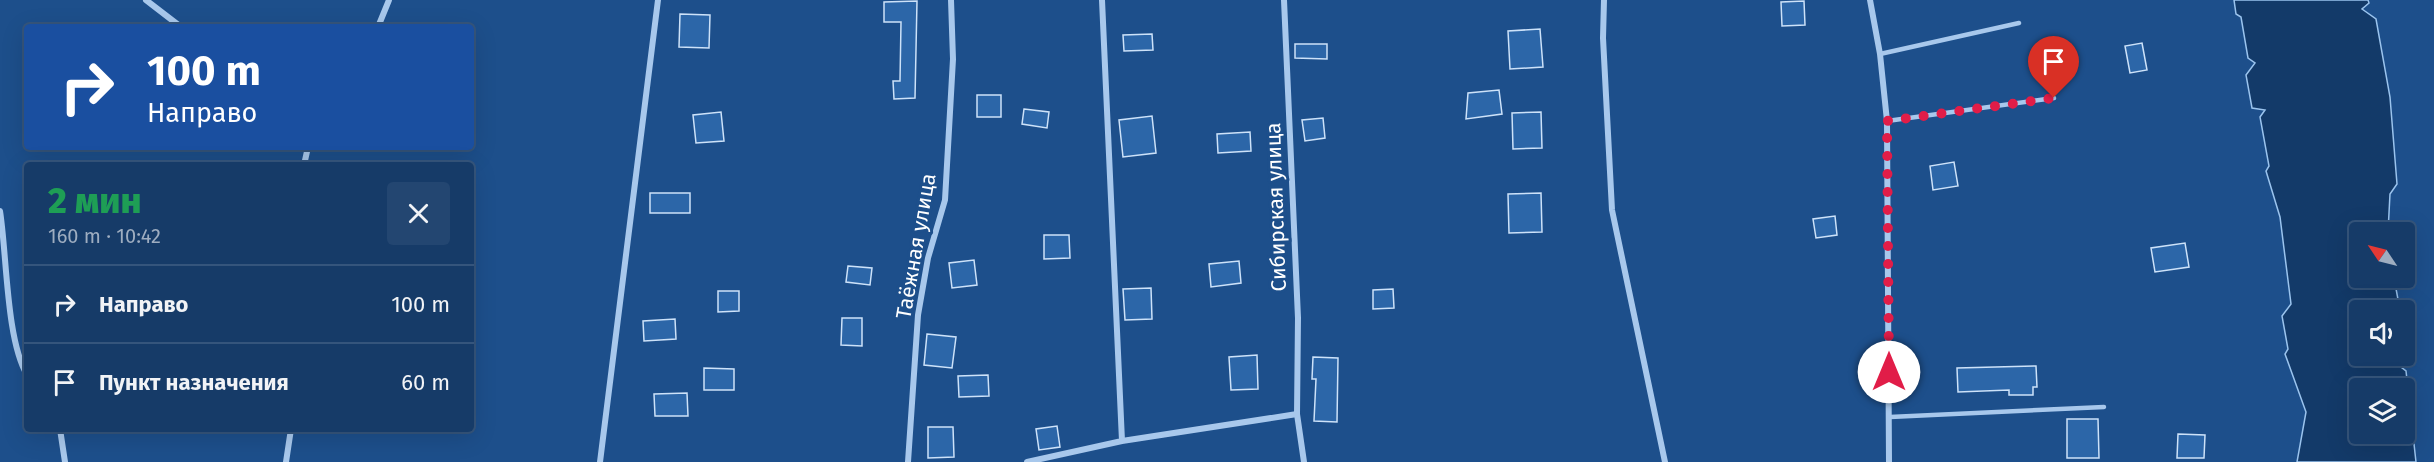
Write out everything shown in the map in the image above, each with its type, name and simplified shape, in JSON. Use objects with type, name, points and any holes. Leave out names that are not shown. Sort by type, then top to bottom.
[{"type":"street","points":[[146,0],[177,24]]},
{"type":"street","points":[[379,24],[389,0]]},
{"type":"street","points":[[600,462],[658,0]]},
{"type":"street","name":"Таёжная улица","points":[[908,462],[918,315],[928,258],[945,200],[953,59],[951,0]]},
{"type":"street","points":[[1102,0],[1122,441]]},
{"type":"street","name":"Сибирская улица","points":[[1284,0],[1298,318],[1298,414],[1304,462]]},
{"type":"street","points":[[1604,0],[1603,38],[1612,210],[1665,462]]},
{"type":"street","points":[[1870,0],[1880,54],[1887,121],[1889,462]]},
{"type":"street","points":[[0,211],[13,328],[20,363],[24,370]]},
{"type":"street","points":[[1027,462],[1122,441],[1298,414]]},
{"type":"street","points":[[60,432],[65,462]]},
{"type":"street","points":[[286,462],[291,432]]},
{"type":"lane","points":[[1880,54],[2019,23]]},
{"type":"lane","points":[[1887,121],[2054,98]]},
{"type":"lane","points":[[1890,417],[2104,407]]},
{"type":"water","points":[[2234,0],[2368,0],[2369,3],[2362,9],[2376,19],[2390,97],[2397,184],[2390,194],[2389,222],[2349,222],[2349,288],[2396,288],[2398,300],[2349,300],[2349,366],[2400,366],[2406,371],[2407,378],[2349,378],[2349,444],[2414,444],[2416,462],[2297,462],[2306,412],[2285,354],[2288,349],[2282,316],[2291,304],[2280,217],[2266,171],[2269,166],[2260,117],[2265,110],[2252,108],[2246,75],[2255,63],[2248,58],[2241,17],[2236,14]]},
{"type":"building","points":[[917,1],[915,98],[894,99],[893,81],[900,81],[901,22],[884,22],[884,2]]},
{"type":"building","points":[[1804,1],[1805,25],[1782,26],[1781,2]]},
{"type":"building","points":[[680,14],[710,15],[709,48],[679,47]]},
{"type":"building","points":[[1540,29],[1543,67],[1510,69],[1508,31]]},
{"type":"building","points":[[1152,34],[1153,50],[1124,51],[1123,35]]},
{"type":"building","points":[[2142,43],[2147,70],[2130,73],[2125,46]]},
{"type":"building","points":[[1295,44],[1327,44],[1327,59],[1295,58]]},
{"type":"building","points":[[1499,90],[1502,114],[1466,119],[1468,93]]},
{"type":"building","points":[[977,95],[1001,95],[1001,117],[977,117]]},
{"type":"building","points":[[1024,109],[1049,112],[1047,128],[1022,124]]},
{"type":"building","points":[[721,112],[724,141],[696,143],[693,115]]},
{"type":"building","points":[[1541,112],[1542,148],[1513,149],[1512,113]]},
{"type":"building","points":[[1152,116],[1156,153],[1123,157],[1119,120]]},
{"type":"building","points":[[1323,118],[1325,138],[1305,141],[1302,120]]},
{"type":"building","points":[[1250,132],[1251,151],[1218,153],[1217,134]]},
{"type":"building","points":[[1954,162],[1958,186],[1933,190],[1930,166]]},
{"type":"building","points":[[650,193],[690,193],[690,213],[650,213]]},
{"type":"building","points":[[1541,193],[1542,232],[1509,233],[1508,194]]},
{"type":"building","points":[[1835,216],[1837,235],[1816,238],[1813,219]]},
{"type":"building","points":[[1044,235],[1069,235],[1070,258],[1044,259]]},
{"type":"building","points":[[2185,243],[2189,267],[2155,272],[2151,248]]},
{"type":"building","points":[[974,260],[977,285],[952,288],[949,263]]},
{"type":"building","points":[[1239,261],[1241,283],[1211,287],[1209,264]]},
{"type":"building","points":[[848,266],[872,268],[870,285],[846,282]]},
{"type":"building","points":[[1151,288],[1152,319],[1125,320],[1123,289]]},
{"type":"building","points":[[1393,289],[1394,308],[1373,309],[1373,290]]},
{"type":"building","points":[[718,291],[739,291],[739,311],[718,312]]},
{"type":"building","points":[[842,318],[862,318],[862,346],[841,345]]},
{"type":"building","points":[[675,319],[676,339],[644,341],[643,321]]},
{"type":"building","points":[[927,334],[956,337],[952,368],[924,365]]},
{"type":"building","points":[[1257,355],[1258,389],[1231,390],[1229,357]]},
{"type":"building","points":[[1313,357],[1338,358],[1337,422],[1314,421],[1316,379],[1312,379]]},
{"type":"building","points":[[2036,366],[2037,387],[2033,387],[2033,395],[2009,395],[2009,390],[1958,392],[1957,368]]},
{"type":"building","points":[[704,368],[734,369],[734,390],[704,390]]},
{"type":"building","points":[[988,375],[989,396],[959,397],[958,376]]},
{"type":"building","points":[[687,393],[688,416],[655,416],[654,394]]},
{"type":"building","points":[[2067,419],[2098,419],[2099,458],[2067,458]]},
{"type":"building","points":[[1057,426],[1060,447],[1039,450],[1036,429]]},
{"type":"building","points":[[928,427],[953,427],[954,457],[928,458]]},
{"type":"building","points":[[2178,434],[2205,435],[2204,458],[2177,458]]},
{"type":"route","points":[[1889,372],[1887,121],[2054,98]]}]
